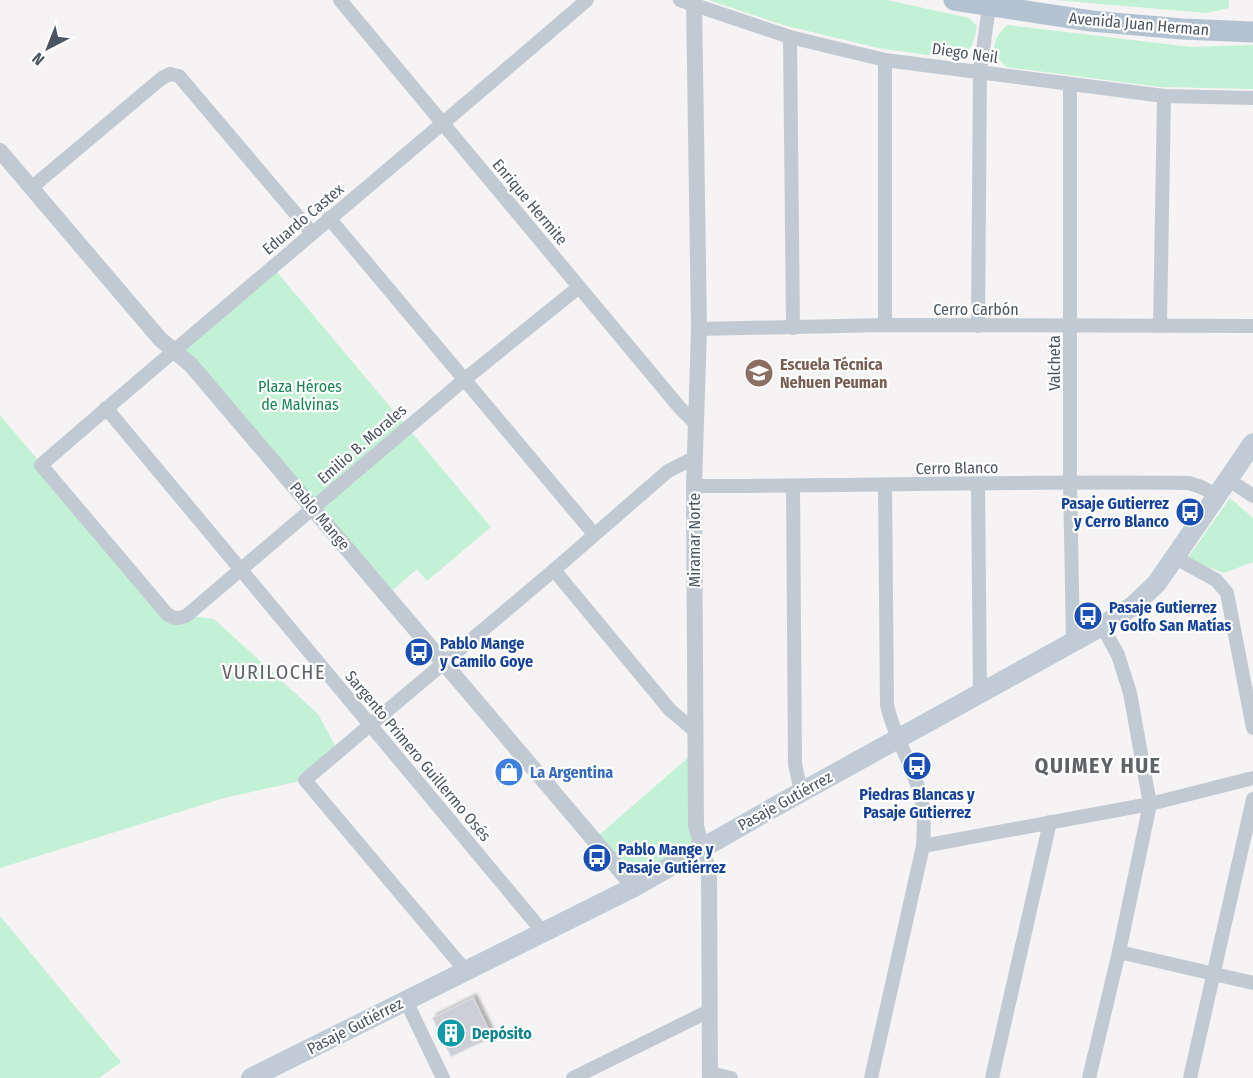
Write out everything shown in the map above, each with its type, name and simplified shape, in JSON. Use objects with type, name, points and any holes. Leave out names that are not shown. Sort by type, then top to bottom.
[{"type":"main road","name":"Avenida Juan Herman","points":[[959,0],[1091,21],[1182,29],[1253,32]]},
{"type":"main road","name":"Pasaje Gutiérrez","points":[[251,1078],[634,886],[1102,626],[1133,606],[1148,593],[1176,558],[1253,443]]},
{"type":"street","name":"Enrique Hermite","points":[[339,0],[680,408],[696,424]]},
{"type":"street","name":"Eduardo Castex","points":[[167,614],[41,465],[173,349],[443,124],[587,0]]},
{"type":"street","name":"Diego Neil","points":[[690,2],[790,37],[885,60],[1164,96],[1253,98]]},
{"type":"street","name":"Miramar Norte","points":[[690,2],[699,329],[694,458],[696,826],[709,874],[710,1075]]},
{"type":"street","points":[[978,326],[980,71],[989,3]]},
{"type":"street","points":[[790,37],[793,328]]},
{"type":"street","points":[[885,60],[885,326]]},
{"type":"street","points":[[31,188],[162,78],[170,74],[179,76],[312,233]]},
{"type":"street","name":"Valcheta","points":[[1070,84],[1070,482],[1073,641]]},
{"type":"street","points":[[1160,326],[1164,96]]},
{"type":"street","name":"Pablo Mange","points":[[0,151],[160,339],[191,365],[634,886]]},
{"type":"street","points":[[329,218],[594,534]]},
{"type":"street","name":"Emilio B. Morales","points":[[167,614],[179,619],[186,616],[465,379],[579,287]]},
{"type":"street","name":"Cerro Carbón","points":[[699,329],[885,326],[1253,326]]},
{"type":"street","name":"Sargento Primero Guillermo Osés","points":[[106,408],[543,932]]},
{"type":"street","points":[[465,970],[305,780],[668,471],[694,458]]},
{"type":"street","points":[[1229,480],[1253,496]]},
{"type":"street","name":"Cerro Blanco","points":[[694,486],[1189,483],[1218,496]]},
{"type":"street","points":[[978,484],[980,694]]},
{"type":"street","points":[[871,1078],[923,846],[924,817],[921,796],[912,769],[897,740],[887,705],[885,485]]},
{"type":"street","points":[[793,486],[795,765],[801,792]]},
{"type":"street","points":[[1176,558],[1215,580],[1227,593],[1253,728]]},
{"type":"street","points":[[554,570],[670,710],[695,731]]},
{"type":"street","points":[[1089,1078],[1119,952],[1150,804],[1130,693],[1118,655],[1102,626]]},
{"type":"street","points":[[923,846],[1150,804],[1253,778]]},
{"type":"street","points":[[1190,1078],[1253,799]]},
{"type":"street","points":[[992,1078],[1050,822]]},
{"type":"street","points":[[1119,952],[1253,983]]},
{"type":"street","points":[[406,1001],[442,1078]]},
{"type":"street","points":[[573,1078],[709,1011]]},
{"type":"street","points":[[710,1075],[731,1078]]},
{"type":"green space","points":[[708,0],[887,0],[969,18],[977,26],[971,46],[966,53],[956,59],[878,48],[783,25]]},
{"type":"green space","points":[[1055,0],[1229,0],[1229,8],[1206,13]]},
{"type":"green space","points":[[1007,25],[1191,47],[1253,45],[1253,89],[1160,87],[1006,67],[997,56],[994,46],[998,36]]},
{"type":"green space","name":"Plaza Héroes de Malvinas","points":[[272,266],[491,527],[427,581],[417,569],[387,595],[173,349]]},
{"type":"green space","points":[[0,415],[167,613],[214,619],[318,714],[338,751],[305,780],[224,798],[0,868]]},
{"type":"green space","points":[[1230,498],[1253,518],[1253,562],[1224,573],[1187,559]]},
{"type":"green space","points":[[690,756],[697,845],[635,881],[598,836]]},
{"type":"green space","points":[[0,916],[121,1062],[99,1078],[0,1078]]},
{"type":"building","points":[[473,998],[492,1037],[451,1056],[433,1018]]},
{"type":"place","name":"Escuela Técnica Nehuen Peuman","points":[[759,373]]},
{"type":"place","name":"Pasaje Gutierrez y Cerro Blanco","points":[[1190,512]]},
{"type":"place","name":"Pasaje Gutierrez y Golfo San Matías","points":[[1088,616]]},
{"type":"place","name":"Pablo Mange y Camilo Goye","points":[[419,652]]},
{"type":"place","name":"Piedras Blancas y Pasaje Gutierrez","points":[[917,766]]},
{"type":"place","name":"La Argentina","points":[[509,772]]},
{"type":"place","name":"Pablo Mange y Pasaje Gutiérrez","points":[[597,858]]},
{"type":"place","name":"Depósito","points":[[451,1033]]},
{"type":"district","name":"VURILOCHE","points":[[274,672]]},
{"type":"district","name":"QUIMEY HUE","points":[[1098,765]]}]
